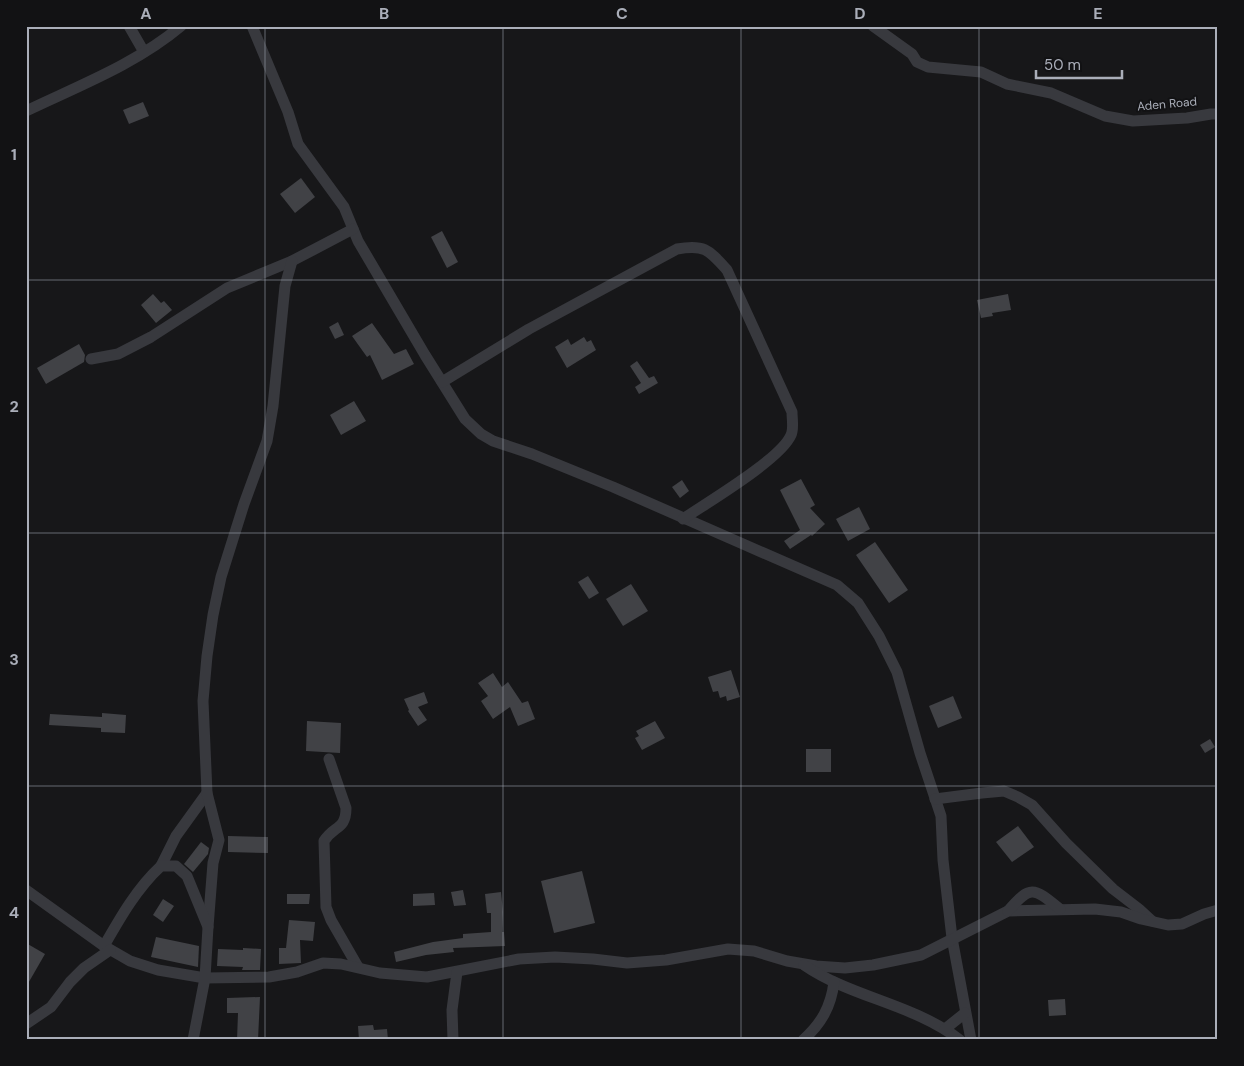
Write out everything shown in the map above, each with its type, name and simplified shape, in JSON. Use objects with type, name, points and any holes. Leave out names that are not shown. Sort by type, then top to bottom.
[{"type":"street","points":[[129,26],[144,52]]},
{"type":"street","points":[[26,111],[144,52],[164,41],[181,26]]},
{"type":"street","points":[[252,26],[288,112],[298,144],[344,207],[362,250],[424,355],[465,419],[481,434],[493,441],[532,454],[636,497],[837,585],[858,603],[879,636],[897,672],[920,753],[941,816],[943,860],[952,938],[971,1040]]},
{"type":"street","name":"Aden Road","points":[[873,26],[912,54],[917,62],[928,67],[980,72],[1007,84],[1051,93],[1105,116],[1134,121],[1218,114]]},
{"type":"street","points":[[91,358],[118,354],[151,337],[227,288],[292,261],[353,229]]},
{"type":"street","points":[[442,382],[528,329],[677,249],[693,246],[710,251],[727,270],[792,412],[792,433],[785,447],[683,519]]},
{"type":"street","points":[[193,1040],[204,978],[213,862],[219,840],[207,793],[203,701],[207,656],[221,577],[244,504],[267,441],[273,406],[282,301],[292,261]]},
{"type":"street","points":[[329,759],[346,808],[346,815],[344,821],[324,841],[324,892],[326,907],[331,920],[358,967]]},
{"type":"street","points":[[935,800],[982,792],[1004,791],[1018,797],[1032,805],[1073,850],[1114,889],[1140,909],[1153,922]]},
{"type":"street","points":[[26,1024],[51,1007],[70,982],[107,948],[118,922],[145,883],[161,866],[176,836],[207,793]]},
{"type":"street","points":[[161,866],[176,866],[187,876],[208,927]]},
{"type":"street","points":[[26,890],[107,948],[130,960],[158,970],[204,978],[269,977],[297,972],[323,963],[341,964],[380,973],[427,977],[519,958],[592,959],[627,963],[666,960],[728,949],[754,950],[802,964],[845,968],[873,965],[921,955],[952,938],[1008,912],[1094,909],[1121,912],[1168,925],[1182,924],[1218,910]]},
{"type":"street","points":[[1008,912],[1022,894],[1031,892],[1038,893],[1060,910]]},
{"type":"street","points":[[802,964],[834,982],[888,1003],[945,1029],[960,1040]]},
{"type":"street","points":[[453,1040],[452,1010],[457,972]]},
{"type":"street","points":[[803,1040],[814,1030],[825,1015],[834,982]]},
{"type":"street","points":[[945,1029],[965,1013]]},
{"type":"building","points":[[143,102],[149,116],[129,124],[123,110]]},
{"type":"building","points":[[301,178],[315,197],[295,213],[280,194]]},
{"type":"building","points":[[442,231],[458,262],[447,268],[431,237]]},
{"type":"building","points":[[153,294],[161,303],[164,301],[172,310],[156,323],[141,305]]},
{"type":"building","points":[[1008,294],[1011,310],[992,313],[993,316],[981,318],[977,300]]},
{"type":"building","points":[[338,322],[344,335],[335,339],[329,327]]},
{"type":"building","points":[[372,323],[394,354],[406,349],[414,364],[382,380],[370,355],[367,357],[352,336]]},
{"type":"building","points":[[584,337],[587,342],[591,340],[596,350],[567,368],[555,347],[568,339],[571,345]]},
{"type":"building","points":[[79,344],[85,355],[84,362],[46,384],[37,368]]},
{"type":"building","points":[[637,361],[649,378],[654,376],[658,383],[639,394],[635,387],[641,383],[630,366]]},
{"type":"building","points":[[354,401],[366,421],[341,435],[330,415]]},
{"type":"building","points":[[801,479],[815,505],[810,508],[825,524],[812,536],[790,549],[784,541],[800,530],[780,490]]},
{"type":"building","points":[[682,480],[689,491],[680,498],[672,487]]},
{"type":"building","points":[[859,507],[870,529],[848,541],[836,519]]},
{"type":"building","points":[[875,542],[908,590],[889,603],[856,555]]},
{"type":"building","points":[[588,576],[599,593],[589,599],[578,582]]},
{"type":"building","points":[[631,584],[648,611],[623,626],[606,599]]},
{"type":"building","points":[[731,670],[740,697],[727,701],[726,696],[720,698],[718,691],[713,692],[708,677]]},
{"type":"building","points":[[493,673],[502,687],[508,682],[522,703],[528,701],[535,719],[518,726],[510,707],[493,719],[481,701],[488,696],[478,683]]},
{"type":"building","points":[[424,692],[428,703],[418,707],[427,720],[418,726],[408,711],[404,699]]},
{"type":"building","points":[[953,696],[962,718],[938,728],[929,706]]},
{"type":"building","points":[[102,713],[126,715],[125,733],[101,732],[101,728],[49,725],[50,714],[102,717]]},
{"type":"building","points":[[307,721],[341,723],[340,753],[306,751]]},
{"type":"building","points":[[655,721],[665,738],[642,750],[635,738],[639,736],[636,731]]},
{"type":"building","points":[[1210,739],[1215,747],[1205,753],[1200,745]]},
{"type":"building","points":[[806,749],[831,749],[831,772],[806,772]]},
{"type":"building","points":[[1018,826],[1034,847],[1012,862],[996,842]]},
{"type":"building","points":[[228,836],[268,837],[268,853],[228,852]]},
{"type":"building","points":[[201,842],[209,848],[208,854],[193,872],[184,864]]},
{"type":"building","points":[[582,871],[595,923],[554,933],[541,881]]},
{"type":"building","points":[[463,890],[466,905],[454,906],[451,892]]},
{"type":"building","points":[[501,892],[502,932],[504,932],[505,946],[453,948],[454,952],[426,955],[396,962],[394,952],[433,942],[463,938],[463,934],[491,932],[491,913],[487,913],[485,894]]},
{"type":"building","points":[[434,893],[435,905],[413,906],[413,894]]},
{"type":"building","points":[[287,894],[310,894],[309,904],[287,904]]},
{"type":"building","points":[[163,899],[174,906],[163,922],[153,915]]},
{"type":"building","points":[[289,920],[315,922],[313,941],[300,940],[301,963],[279,964],[279,948],[286,948]]},
{"type":"building","points":[[156,937],[199,946],[198,967],[151,957]]},
{"type":"building","points":[[26,943],[45,954],[26,987]]},
{"type":"building","points":[[243,948],[261,949],[260,970],[242,970],[243,967],[217,966],[218,949],[243,950]]},
{"type":"building","points":[[260,997],[258,1040],[237,1040],[238,1013],[227,1013],[227,998]]},
{"type":"building","points":[[1065,999],[1066,1015],[1049,1016],[1048,1000]]},
{"type":"building","points":[[373,1025],[374,1030],[387,1029],[388,1040],[359,1040],[358,1026]]}]
